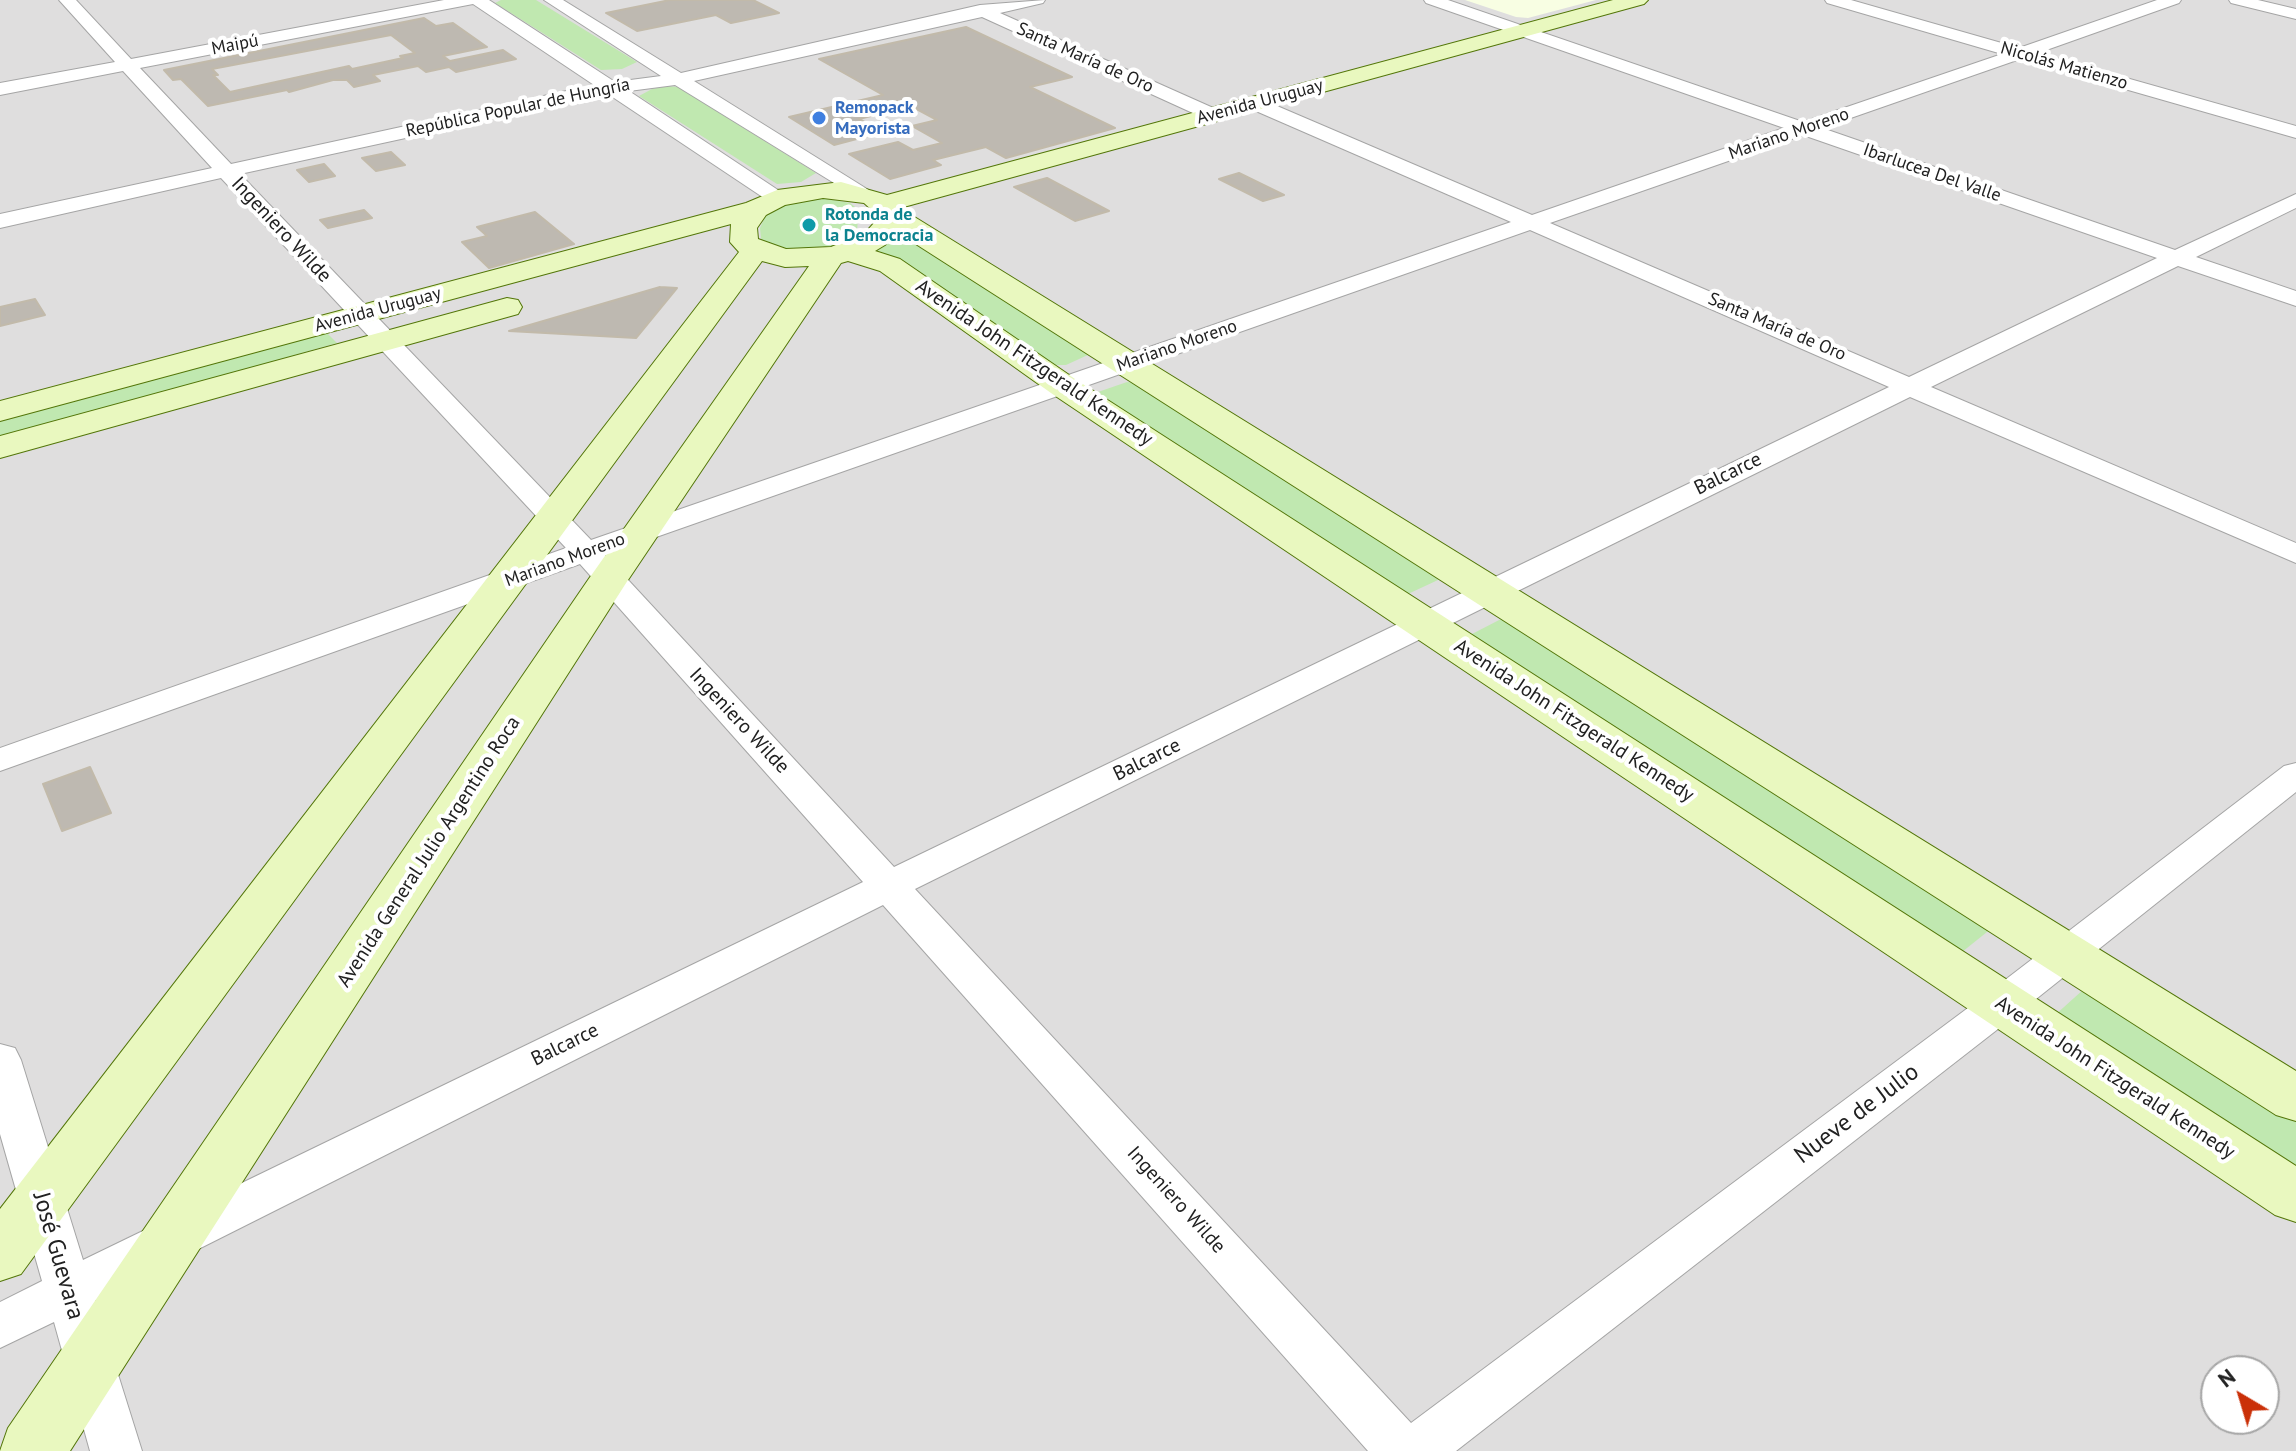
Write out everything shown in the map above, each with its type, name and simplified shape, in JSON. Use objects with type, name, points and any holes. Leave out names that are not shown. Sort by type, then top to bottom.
[{"type":"street","name":"Ingeniero Wilde","points":[[67,0],[384,341],[554,517],[892,885],[1402,1451]]},
{"type":"street","name":"Maipú","points":[[0,89],[470,0]]},
{"type":"street","points":[[478,0],[609,87],[758,225],[785,258],[841,254],[875,239],[888,225],[878,204]]},
{"type":"street","points":[[552,0],[2296,1099]]},
{"type":"street","name":"Santa María de Oro","points":[[958,0],[1213,115]]},
{"type":"street","name":"República Popular de Hungría","points":[[0,221],[609,87],[678,79],[1037,0]]},
{"type":"street","name":"Ibarlucea Del Valle","points":[[1432,0],[2296,299]]},
{"type":"street","name":"Avenida Uruguay","points":[[878,204],[1637,0]]},
{"type":"street","name":"Nicolás Matienzo","points":[[1833,0],[2296,132]]},
{"type":"street","name":"Mariano Moreno","points":[[643,531],[2173,0]]},
{"type":"street","points":[[2237,0],[2296,14]]},
{"type":"street","name":"Santa María de Oro","points":[[1256,104],[2296,554]]},
{"type":"street","points":[[0,1255],[554,517],[758,225],[823,190],[878,204]]},
{"type":"street","name":"Balcarce","points":[[0,1326],[174,1237],[1488,591],[2296,200]]},
{"type":"street","name":"Avenida Uruguay","points":[[0,447],[549,296],[758,225]]},
{"type":"street","name":"Avenida Uruguay","points":[[0,411],[360,315],[758,225]]},
{"type":"street","name":"Avenida John Fitzgerald Kennedy","points":[[841,254],[890,265],[1063,386],[2296,1197]]},
{"type":"street","name":"Avenida General Julio Argentino Roca","points":[[32,1451],[174,1237],[596,566],[643,531],[841,254]]},
{"type":"street","name":"Mariano Moreno","points":[[0,760],[505,583],[596,566]]},
{"type":"street","name":"Nueve de Julio","points":[[1415,1451],[2002,1004],[2296,774]]},
{"type":"street","name":"José Guevara","points":[[0,1060],[116,1451]]},
{"type":"shaded area","points":[[0,0],[2296,0],[2296,1451],[0,1451]]},
{"type":"shaded area","points":[[1465,0],[1596,0],[1528,18]]},
{"type":"green space","points":[[501,0],[536,0],[637,62],[622,69],[601,70],[495,3]]},
{"type":"green space","points":[[667,86],[678,87],[816,173],[801,182],[777,184],[639,96]]},
{"type":"green space","points":[[822,198],[850,203],[859,210],[857,230],[846,241],[830,248],[790,252],[761,239],[760,228],[767,212],[782,204]]},
{"type":"green space","points":[[896,232],[1090,354],[1066,365],[1052,365],[873,249]]},
{"type":"green space","points":[[318,331],[327,333],[337,343],[0,439],[0,417]]},
{"type":"green space","points":[[1127,382],[1137,383],[1433,573],[1438,580],[1408,594],[1099,398],[1098,392]]},
{"type":"green space","points":[[1503,618],[1992,928],[1962,952],[1476,642],[1472,634]]},
{"type":"green space","points":[[2084,989],[2296,1117],[2296,1183],[2054,1016]]},
{"type":"building","points":[[670,0],[753,0],[779,13],[731,23],[716,15],[637,31],[606,13]]},
{"type":"building","points":[[424,18],[436,26],[453,23],[487,47],[443,56],[450,61],[503,50],[516,59],[456,72],[449,67],[426,72],[418,66],[373,75],[380,81],[354,87],[347,80],[333,80],[289,92],[208,106],[181,79],[173,80],[164,70]],"holes":[[[391,35],[415,53],[352,69],[349,66],[230,92],[213,75],[218,75],[212,69]]]},
{"type":"building","points":[[966,27],[1072,77],[1030,87],[1115,128],[1006,158],[986,147],[933,160],[941,165],[890,179],[849,154],[898,142],[913,150],[942,143],[912,126],[937,120],[911,106],[859,119],[883,132],[834,145],[789,117],[883,95],[819,59]]},
{"type":"building","points":[[391,152],[405,165],[376,171],[362,158]]},
{"type":"building","points":[[324,164],[335,176],[309,182],[297,170]]},
{"type":"building","points":[[1239,173],[1284,195],[1263,201],[1219,179]]},
{"type":"building","points":[[1047,178],[1109,211],[1075,221],[1014,187]]},
{"type":"building","points":[[364,210],[372,218],[328,228],[320,220]]},
{"type":"building","points":[[535,212],[574,244],[489,268],[462,242],[487,236],[477,227]]},
{"type":"building","points":[[660,287],[677,288],[636,338],[509,331]]},
{"type":"building","points":[[35,299],[45,315],[0,326],[0,307]]},
{"type":"building","points":[[90,767],[111,813],[62,831],[43,784]]},
{"type":"place","name":"Remopack Mayorista","points":[[819,118]]},
{"type":"place","name":"Rotonda de la Democracia","points":[[809,225]]}]
